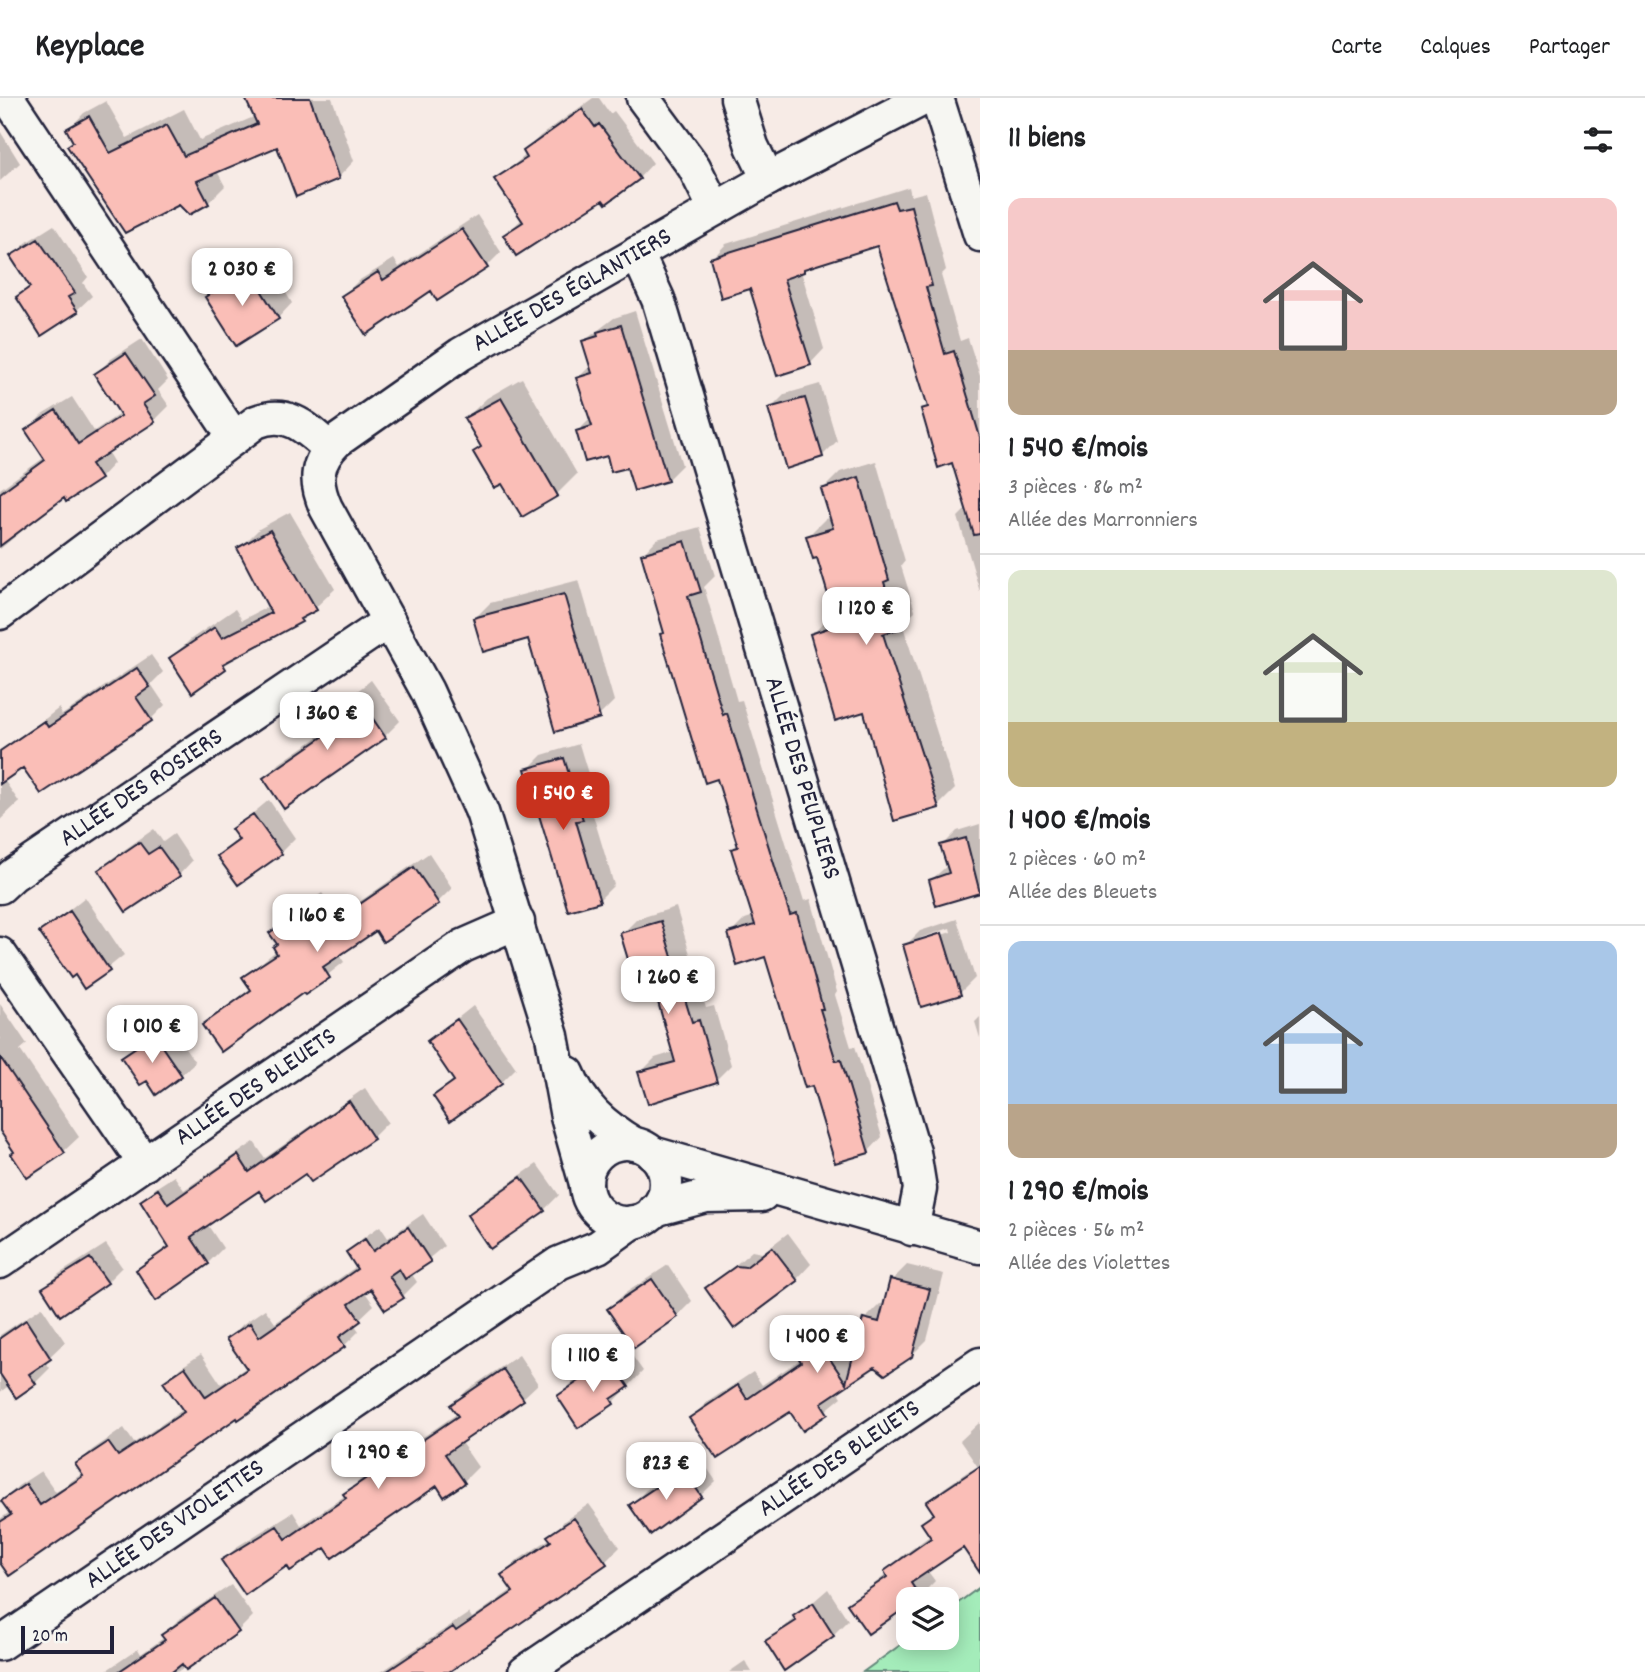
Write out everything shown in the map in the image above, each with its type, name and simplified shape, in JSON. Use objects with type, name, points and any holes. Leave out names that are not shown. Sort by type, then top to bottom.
[{"type":"street","points":[[8,98],[233,436]]},
{"type":"street","points":[[643,98],[694,167],[715,209]]},
{"type":"street","points":[[737,98],[752,146],[768,179]]},
{"type":"street","name":"ALLÉE DES ÉGLANTIERS","points":[[329,448],[461,354],[768,179],[925,98]]},
{"type":"street","points":[[937,98],[980,235]]},
{"type":"street","name":"ALLÉE DES PEUPLIERS","points":[[638,253],[662,313],[914,1152],[920,1189],[912,1229]]},
{"type":"street","points":[[0,612],[233,436],[256,422],[279,417],[304,426],[329,448],[317,473],[318,491],[427,691],[475,794],[518,922],[552,1036],[567,1117],[588,1193],[608,1218],[644,1216],[663,1197],[665,1181],[662,1165],[643,1148],[603,1124],[585,1106],[552,1036]]},
{"type":"street","name":"ALLÉE DES ROSIERS","points":[[0,887],[13,875],[389,621]]},
{"type":"street","name":"ALLÉE DES BLEUETS","points":[[0,1262],[463,946],[518,922]]},
{"type":"street","points":[[0,954],[145,1164]]},
{"type":"street","points":[[588,1193],[591,1164],[600,1152],[613,1145],[643,1148],[760,1182],[812,1201],[980,1247]]},
{"type":"street","name":"ALLÉE DES VIOLETTES","points":[[559,1263],[583,1234],[588,1193]]},
{"type":"street","name":"ALLÉE DES VIOLETTES","points":[[0,1644],[559,1263],[598,1247],[644,1216],[675,1202],[719,1195],[750,1194],[812,1201]]},
{"type":"street","name":"ALLÉE DES BLEUETS","points":[[525,1672],[980,1364]]},
{"type":"green space","points":[[980,1587],[980,1672],[863,1672],[896,1648],[959,1650],[959,1602]]},
{"type":"building","points":[[245,98],[310,98],[339,179],[296,197],[277,147],[197,181],[209,204],[189,215],[179,205],[125,233],[67,146],[73,142],[66,129],[89,116],[110,153],[167,125],[184,156],[257,124]]},
{"type":"building","points":[[582,109],[595,127],[599,124],[640,179],[606,204],[603,200],[516,256],[503,235],[523,222],[494,179],[527,158],[523,151]]},
{"type":"building","points":[[894,201],[897,209],[911,206],[932,286],[926,287],[945,354],[954,351],[980,437],[980,534],[974,535],[952,463],[938,468],[921,409],[928,407],[877,246],[804,269],[804,272],[784,279],[811,365],[777,376],[750,289],[721,298],[710,258]]},
{"type":"building","points":[[462,229],[488,268],[437,301],[431,291],[366,335],[341,296],[378,272],[383,280]]},
{"type":"building","points":[[38,239],[75,293],[68,297],[78,312],[41,336],[16,297],[30,287],[10,256]]},
{"type":"building","points":[[249,271],[279,319],[236,346],[205,297]]},
{"type":"building","points":[[621,325],[668,481],[634,491],[627,468],[611,472],[607,456],[585,462],[576,431],[592,426],[576,378],[592,373],[582,341],[598,336],[597,332]]},
{"type":"building","points":[[126,353],[155,396],[143,404],[155,422],[91,464],[101,479],[66,502],[64,498],[0,546],[0,493],[45,460],[25,430],[56,410],[78,444],[121,416],[94,374]]},
{"type":"building","points":[[501,398],[558,496],[522,517],[502,484],[494,488],[473,452],[481,447],[464,418]]},
{"type":"building","points":[[805,398],[823,457],[786,469],[768,408]]},
{"type":"building","points":[[859,477],[889,580],[884,582],[898,629],[883,634],[939,808],[894,821],[864,712],[835,721],[810,634],[837,625],[817,558],[813,559],[806,536],[833,528],[821,489]]},
{"type":"building","points":[[270,530],[317,610],[300,619],[302,622],[223,664],[226,669],[192,693],[169,658],[215,627],[222,638],[271,613],[237,548]]},
{"type":"building","points":[[685,541],[701,592],[688,596],[723,715],[727,713],[790,915],[797,913],[823,1009],[820,1009],[836,1061],[841,1060],[869,1153],[835,1163],[812,1086],[805,1088],[765,957],[737,966],[728,933],[755,925],[731,849],[738,847],[717,779],[705,783],[660,634],[664,633],[641,554]]},
{"type":"building","points":[[564,594],[600,718],[555,732],[528,639],[483,652],[473,618]]},
{"type":"building","points":[[137,668],[150,687],[136,697],[152,721],[41,794],[23,768],[0,784],[0,751],[44,721],[48,727]]},
{"type":"building","points":[[356,694],[386,738],[284,809],[263,778],[331,731],[322,718]]},
{"type":"building","points":[[564,758],[583,820],[576,821],[600,902],[568,911],[525,769]]},
{"type":"building","points":[[253,814],[282,854],[238,885],[217,856],[239,840],[231,829]]},
{"type":"building","points":[[966,838],[980,893],[936,906],[929,880],[949,873],[940,845]]},
{"type":"building","points":[[139,842],[148,854],[159,847],[180,876],[126,912],[98,870]]},
{"type":"building","points":[[414,867],[439,904],[383,942],[376,931],[323,967],[330,978],[305,995],[303,993],[221,1052],[202,1025],[251,990],[242,977],[277,954],[273,947],[277,944],[269,933],[307,907],[316,919],[325,913],[332,923]]},
{"type":"building","points":[[70,911],[110,971],[84,989],[75,975],[71,978],[39,932]]},
{"type":"building","points":[[661,921],[692,1022],[699,1020],[717,1082],[648,1104],[638,1072],[675,1062],[656,995],[640,999],[620,933]]},
{"type":"building","points":[[942,933],[961,995],[921,1007],[903,945]]},
{"type":"building","points":[[457,1019],[502,1084],[450,1121],[433,1096],[454,1081],[427,1041]]},
{"type":"building","points":[[154,1035],[182,1076],[156,1095],[147,1081],[140,1085],[121,1057]]},
{"type":"building","points":[[0,1057],[65,1153],[27,1178],[0,1131]]},
{"type":"building","points":[[349,1101],[374,1139],[311,1182],[305,1174],[266,1201],[259,1191],[191,1237],[209,1264],[156,1301],[136,1270],[169,1247],[140,1201],[158,1189],[168,1204],[238,1155],[249,1172]]},
{"type":"building","points":[[521,1177],[545,1211],[490,1249],[467,1215]]},
{"type":"building","points":[[408,1227],[431,1262],[405,1279],[399,1269],[389,1276],[404,1298],[385,1310],[371,1289],[349,1304],[361,1321],[339,1337],[345,1347],[238,1420],[237,1418],[9,1576],[0,1563],[0,1522],[11,1515],[1,1501],[26,1484],[40,1505],[83,1476],[75,1464],[108,1442],[118,1456],[184,1412],[163,1382],[185,1367],[206,1397],[247,1369],[226,1339],[250,1323],[259,1337],[357,1269],[346,1252],[365,1239],[373,1251]]},
{"type":"building","points":[[772,1247],[798,1281],[734,1329],[705,1288],[736,1266],[746,1267]]},
{"type":"building","points":[[90,1258],[108,1283],[60,1316],[42,1288]]},
{"type":"building","points":[[652,1279],[678,1317],[634,1348],[607,1309]]},
{"type":"building","points":[[890,1279],[930,1289],[912,1357],[885,1375],[875,1367],[821,1403],[828,1414],[803,1431],[790,1412],[717,1459],[689,1418],[738,1385],[747,1399],[801,1362],[795,1352],[816,1338],[846,1383],[863,1318],[879,1322]]},
{"type":"building","points":[[26,1320],[51,1359],[29,1374],[36,1384],[16,1398],[0,1374],[0,1338]]},
{"type":"building","points":[[610,1360],[629,1387],[611,1399],[614,1404],[578,1428],[557,1396]]},
{"type":"building","points":[[503,1369],[524,1400],[445,1454],[465,1483],[444,1497],[437,1486],[332,1558],[325,1548],[290,1571],[287,1566],[245,1595],[221,1560],[277,1526],[286,1539],[346,1498],[343,1494],[458,1416],[450,1405]]},
{"type":"building","points":[[980,1466],[980,1573],[963,1548],[911,1583],[914,1587],[896,1587],[896,1614],[868,1634],[847,1604],[887,1577],[884,1571],[931,1538],[921,1523],[934,1514],[926,1502]]},
{"type":"building","points":[[683,1469],[702,1497],[650,1535],[629,1505]]},
{"type":"building","points":[[574,1518],[607,1564],[449,1672],[386,1672],[453,1627],[456,1631],[513,1592],[501,1575],[551,1541],[547,1536]]},
{"type":"building","points":[[215,1598],[239,1632],[186,1670],[182,1664],[172,1672],[118,1672],[165,1640],[161,1635]]},
{"type":"building","points":[[813,1603],[834,1636],[784,1671],[765,1641],[796,1621],[793,1616]]}]
